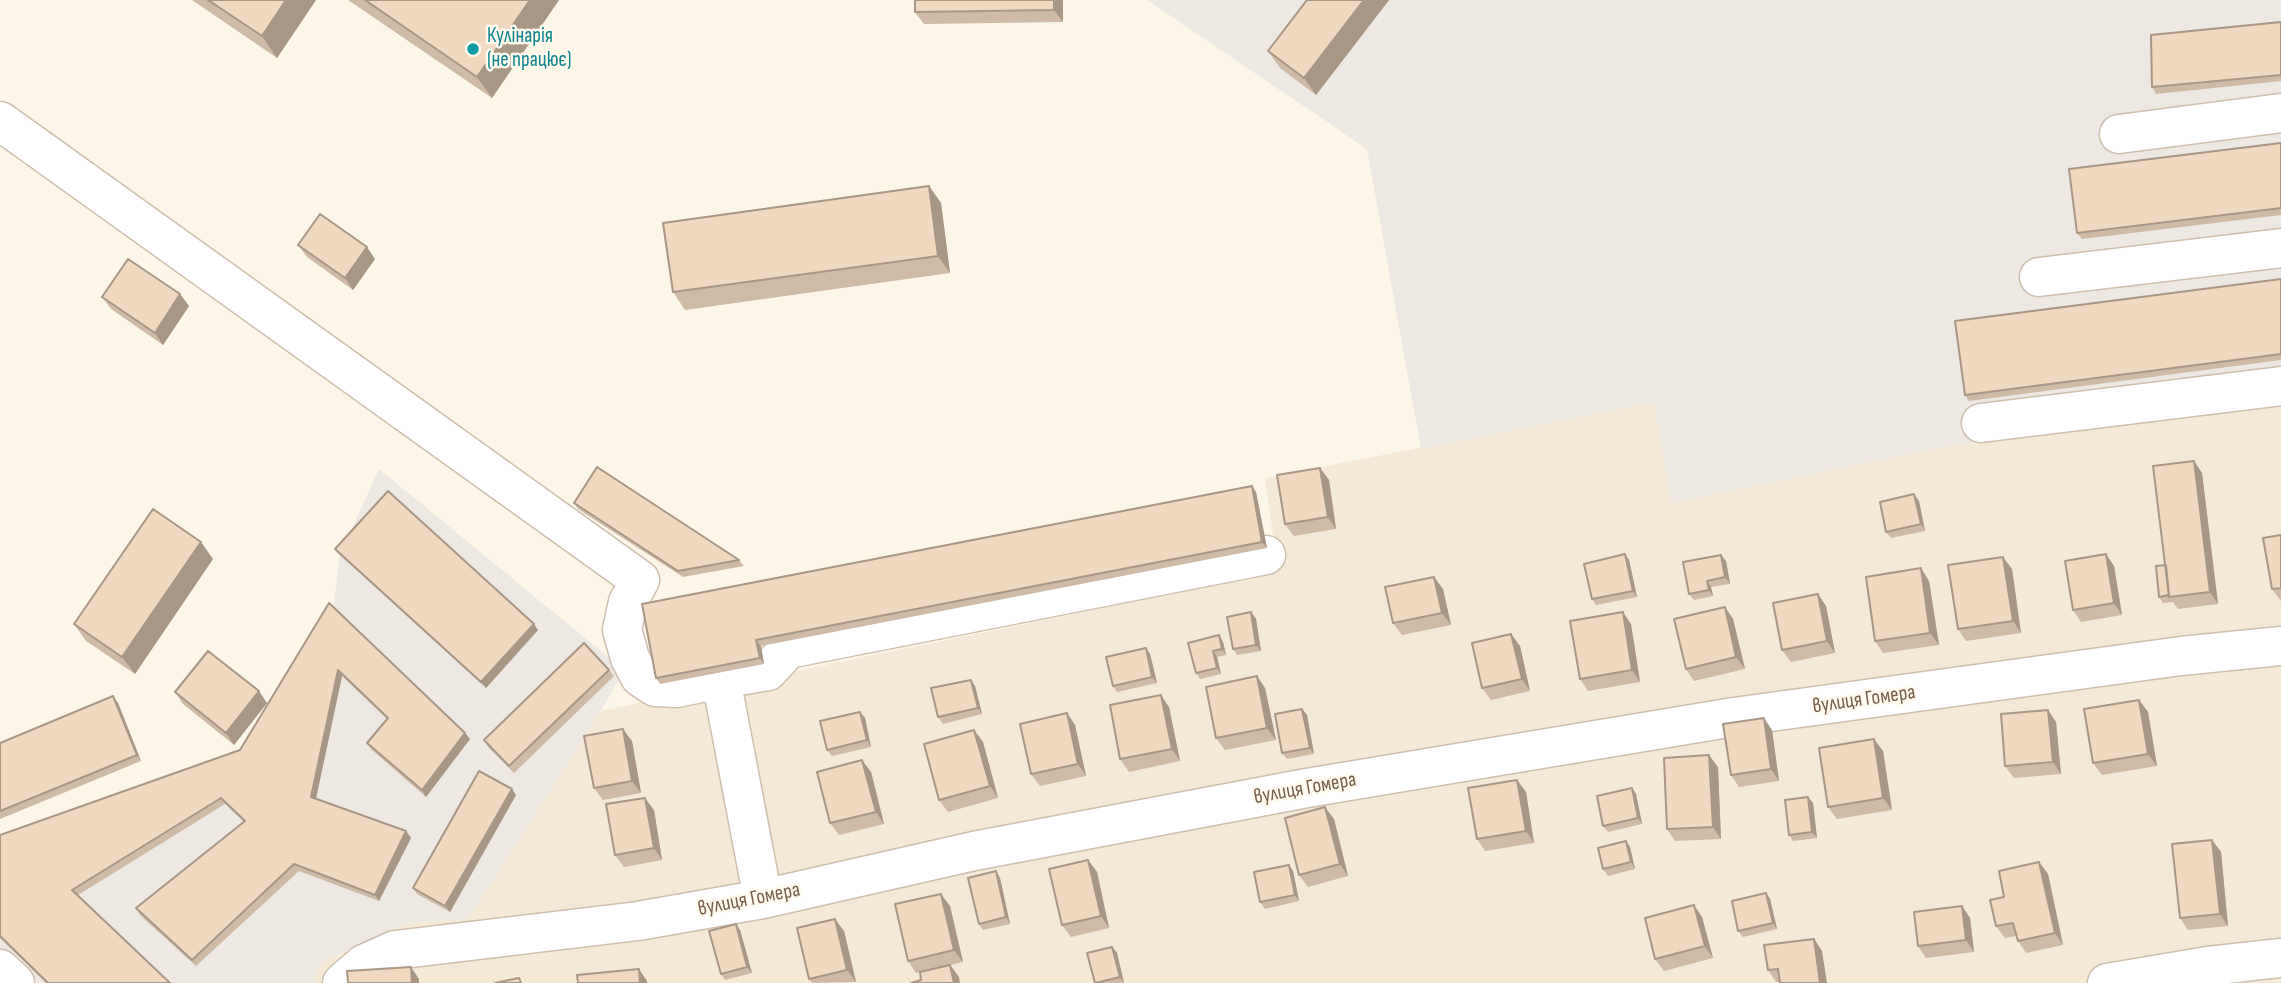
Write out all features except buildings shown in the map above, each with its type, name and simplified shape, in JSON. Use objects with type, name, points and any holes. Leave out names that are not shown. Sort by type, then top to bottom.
[{"type":"street","points":[[2119,134],[2281,113]]},
{"type":"street","points":[[0,121],[640,580],[628,602],[622,630],[630,658],[640,677],[655,687],[676,688],[768,671],[788,649],[1266,555]]},
{"type":"street","points":[[2039,277],[2281,248]]},
{"type":"street","points":[[1981,422],[2281,386]]},
{"type":"street","name":"вулиця Гомера","points":[[342,983],[364,964],[395,950],[638,921],[763,899],[974,851],[1307,788],[1748,716],[2181,656],[2281,646]]},
{"type":"street","points":[[721,679],[763,899]]},
{"type":"street","points":[[2107,983],[2208,966],[2281,958]]},
{"type":"street","points":[[0,969],[15,983]]},
{"type":"shaded area","points":[[1147,0],[2281,0],[2281,404],[1938,448],[1671,503],[1654,402],[1421,449],[1367,149]]},
{"type":"shaded area","points":[[1654,402],[1672,503],[1938,448],[2281,404],[2281,983],[313,983],[322,962],[406,923],[468,919],[601,711],[1278,572],[1265,478]]},
{"type":"shaded area","points":[[379,469],[624,670],[601,711],[468,919],[406,923],[322,962],[313,983],[0,983],[0,843],[245,756],[333,609],[340,555]]},
{"type":"place","name":"Кулінарія (не працює)","points":[[473,49]]}]
